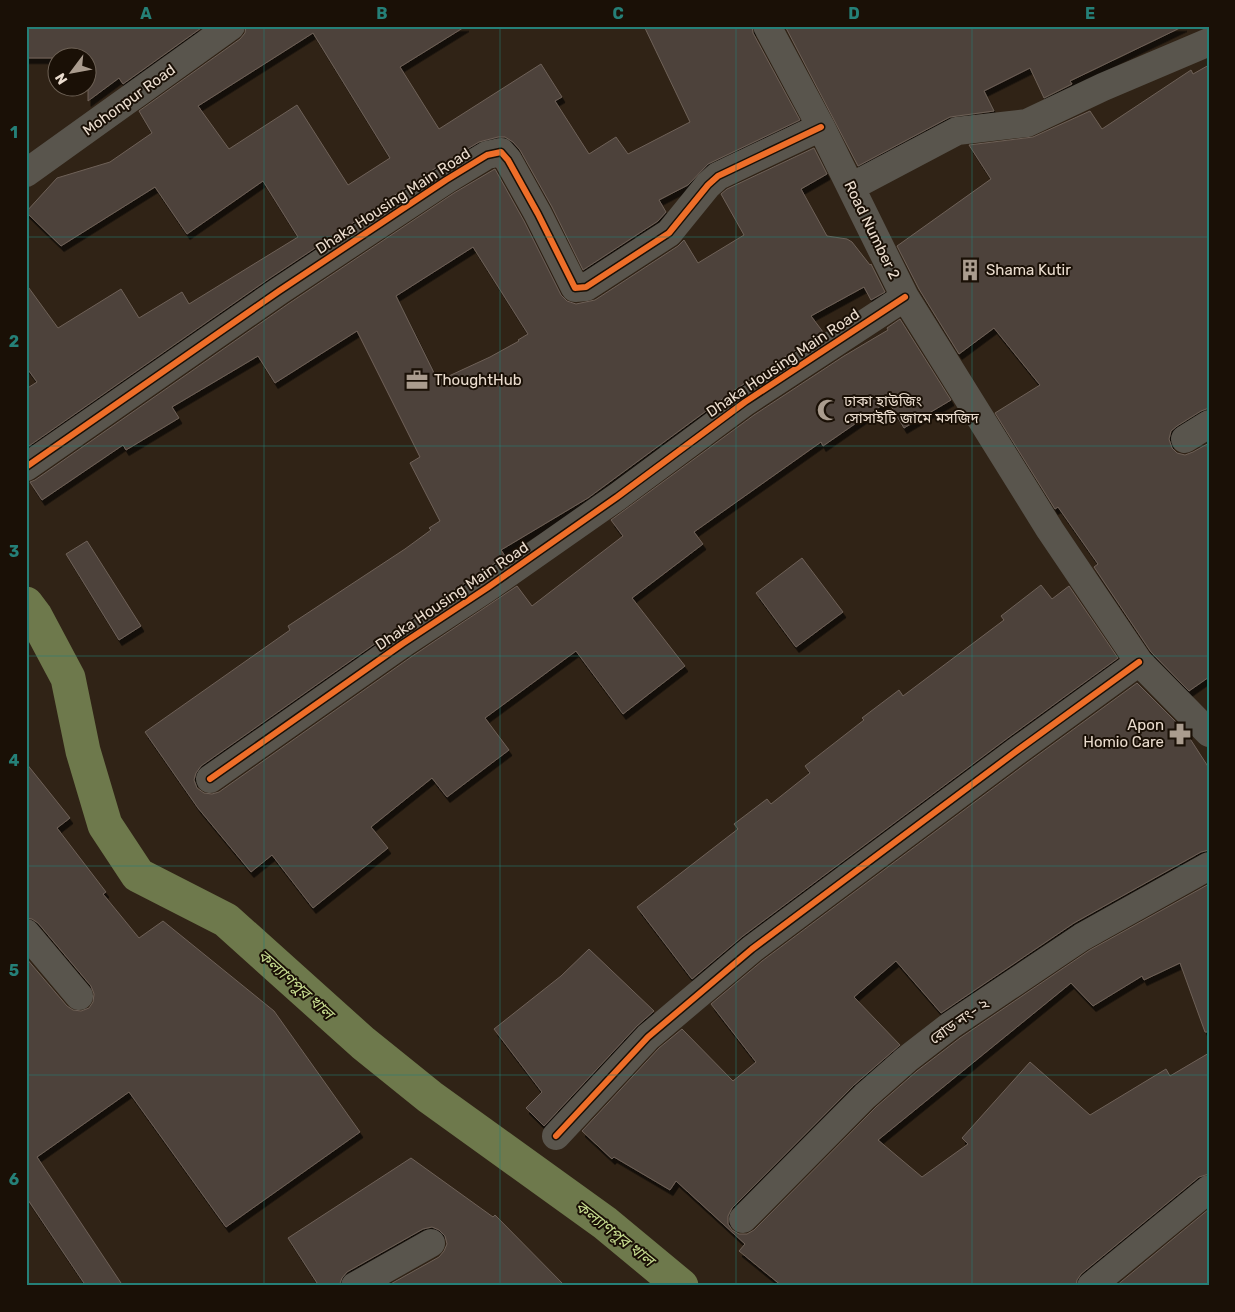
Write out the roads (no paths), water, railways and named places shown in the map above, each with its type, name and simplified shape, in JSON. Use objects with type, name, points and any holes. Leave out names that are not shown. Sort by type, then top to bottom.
[{"type":"street","name":"Mohonpur Road","points":[[26,173],[231,26]]},
{"type":"street","name":"Road Number 2","points":[[767,26],[821,127],[905,297],[1050,530],[1140,662],[1209,734]]},
{"type":"street","points":[[850,187],[956,131],[1027,123],[1103,87],[1209,42]]},
{"type":"street","name":"Dhaka Housing Main Road","points":[[26,467],[279,291],[446,180],[486,156],[501,152],[508,160],[576,288],[586,287],[669,233],[708,184],[718,176],[821,127]]},
{"type":"street","name":"Dhaka Housing Main Road","points":[[210,779],[402,644],[487,588],[609,503],[744,402],[905,297]]},
{"type":"street","points":[[1185,439],[1209,424]]},
{"type":"street","points":[[556,1136],[648,1037],[752,949],[1018,750],[1140,662]]},
{"type":"street","name":"রোড নং- ২","points":[[742,1219],[865,1096],[907,1059],[951,1025],[1082,937],[1209,866]]},
{"type":"street","points":[[26,933],[79,996]]},
{"type":"street","points":[[1091,1286],[1209,1188]]},
{"type":"street","points":[[356,1286],[431,1243]]},
{"type":"waterway","name":"কল্যাণপুর খাল","points":[[26,604],[35,616],[68,678],[83,751],[105,825],[138,875],[226,920],[363,1043],[430,1097],[605,1223],[681,1286]]},
{"type":"place","name":"Shama Kutir","points":[[970,270]]},
{"type":"place","name":"ThoughtHub","points":[[417,380]]},
{"type":"place","name":"ঢাকা হাউজিং সোসাইটি জামে মসজিদ","points":[[828,410]]},
{"type":"place","name":"Apon Homio Care","points":[[1180,734]]}]
